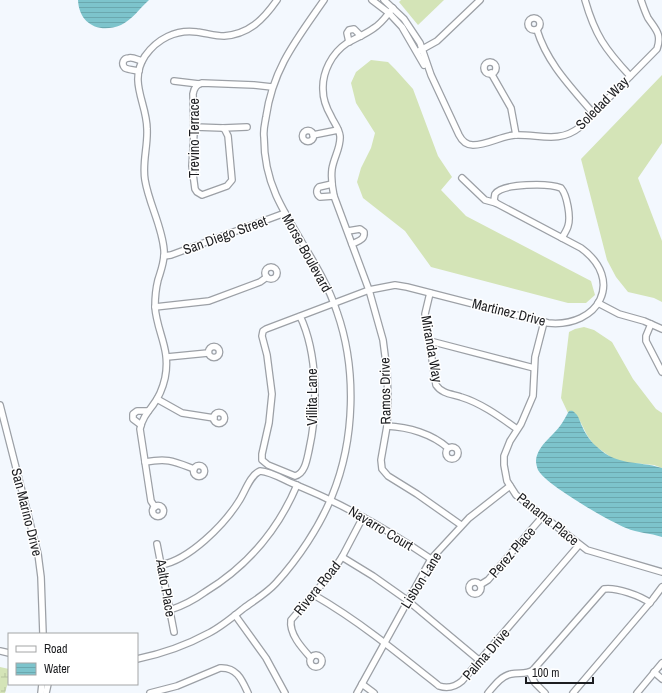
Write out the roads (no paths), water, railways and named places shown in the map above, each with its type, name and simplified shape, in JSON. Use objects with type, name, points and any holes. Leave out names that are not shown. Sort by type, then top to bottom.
[{"type":"street","points":[[155,507],[151,501],[141,436],[141,425],[148,411],[157,399],[165,378],[167,357],[158,324],[155,306],[156,288],[164,256],[162,239],[144,176],[147,127],[139,93],[139,71],[142,61],[159,41],[177,33],[192,31],[223,36],[246,30],[263,18],[277,0]]},
{"type":"street","name":"Morse Boulevard","points":[[138,659],[180,646],[209,633],[274,585],[292,563],[314,531],[331,500],[345,454],[352,409],[348,355],[337,311],[319,269],[275,194],[270,179],[263,134],[267,106],[272,87],[282,63],[324,0]]},
{"type":"street","name":"Soledad Way","points":[[372,0],[389,13],[402,27],[419,51],[459,135],[465,143],[472,145],[516,135],[552,137],[568,135],[580,127],[656,49],[660,39],[659,32],[648,18],[641,0]]},
{"type":"street","name":"Soledad Way","points":[[384,0],[410,27],[420,43],[419,51]]},
{"type":"street","points":[[419,51],[437,41],[480,0]]},
{"type":"street","points":[[585,0],[600,40],[630,76]]},
{"type":"street","name":"Ramos Drive","points":[[393,8],[375,28],[349,42],[340,49],[329,63],[323,80],[322,89],[324,99],[327,109],[338,130],[340,142],[332,168],[332,184],[334,196],[369,290],[381,333],[387,371],[388,402],[387,426],[381,460],[384,473],[461,524]]},
{"type":"street","name":"Ramos Drive","points":[[349,42],[347,34],[349,30],[354,29],[361,36]]},
{"type":"street","points":[[537,30],[547,54],[558,71],[593,113]]},
{"type":"street","points":[[139,71],[126,68],[123,62],[124,59],[129,58],[142,61]]},
{"type":"street","points":[[491,73],[511,108],[516,135]]},
{"type":"street","points":[[174,81],[198,84],[254,85],[272,87]]},
{"type":"street","name":"Trevino Terrace","points":[[198,84],[193,94],[195,127],[192,166],[193,182],[197,192],[202,195],[230,184],[232,177],[225,130]]},
{"type":"street","points":[[195,127],[225,130],[246,127]]},
{"type":"street","points":[[313,135],[338,130]]},
{"type":"street","points":[[462,178],[485,200],[496,203],[589,253],[598,266],[603,286],[602,294],[598,303],[619,314],[662,329]]},
{"type":"street","points":[[332,184],[319,187],[316,191],[318,196],[334,196]]},
{"type":"street","points":[[496,203],[494,200],[495,194],[497,191],[505,188],[532,185],[561,188],[564,193],[569,214],[568,226],[562,238]]},
{"type":"street","name":"San Diego Street","points":[[164,256],[171,255],[285,213]]},
{"type":"street","points":[[348,232],[360,229],[364,232],[362,239],[352,244]]},
{"type":"street","points":[[155,306],[209,301],[260,282],[267,277]]},
{"type":"street","name":"Martinez Drive","points":[[297,475],[290,475],[268,466],[262,460],[269,423],[272,394],[268,359],[262,336],[263,331],[269,327],[369,290],[395,286],[408,287],[430,292],[544,322],[560,323],[577,320],[591,312],[598,303]]},
{"type":"street","name":"Miranda Way","points":[[430,292],[425,314],[435,381],[438,388],[446,393],[470,400],[517,429]]},
{"type":"street","name":"Villita Lane","points":[[297,475],[302,471],[311,441],[315,404],[312,362],[300,316]]},
{"type":"street","name":"Panama Place","points":[[544,322],[535,356],[533,396],[504,456],[505,472],[510,486],[516,495],[587,550],[662,572]]},
{"type":"street","points":[[651,324],[646,341],[662,372]]},
{"type":"street","points":[[430,341],[534,368]]},
{"type":"street","points":[[167,357],[208,353]]},
{"type":"street","points":[[157,399],[182,413],[214,418]]},
{"type":"street","name":"San Marino Drive","points":[[0,405],[38,554],[41,571],[45,633]]},
{"type":"street","points":[[141,425],[134,419],[133,414],[137,411],[148,411]]},
{"type":"street","points":[[387,426],[416,431],[448,448]]},
{"type":"street","points":[[145,462],[166,459],[194,469]]},
{"type":"street","name":"Navarro Court","points":[[161,565],[172,562],[192,550],[211,534],[234,508],[257,473],[264,472],[331,500],[385,529],[431,559]]},
{"type":"street","points":[[170,610],[183,605],[208,591],[229,576],[248,558],[265,540],[276,524],[297,485]]},
{"type":"street","name":"Lisbon Lane","points":[[357,693],[431,559],[461,524],[482,506],[510,486]]},
{"type":"street","name":"Perez Place","points":[[480,585],[488,580],[543,516]]},
{"type":"street","name":"Rivera Road","points":[[311,658],[304,651],[292,631],[291,623],[294,616],[314,595],[342,557],[363,517]]},
{"type":"street","name":"Aalto Place","points":[[157,544],[174,632]]},
{"type":"street","name":"Palma Drive","points":[[314,595],[338,609],[385,642],[438,686],[453,687],[462,682],[580,545]]},
{"type":"street","points":[[342,557],[373,576],[407,600],[480,661]]},
{"type":"street","points":[[573,693],[662,587]]},
{"type":"street","points":[[488,693],[505,676],[514,673],[530,672],[604,589],[610,588],[630,594],[643,598],[650,603]]},
{"type":"street","points":[[235,615],[266,658],[285,693]]},
{"type":"street","points":[[637,693],[662,663]]},
{"type":"street","points":[[150,693],[172,688],[220,668],[226,668],[236,672],[240,676],[248,693]]},
{"type":"street","points":[[530,672],[535,683],[545,693]]},
{"type":"street","points":[[654,672],[662,679]]},
{"type":"street","points":[[362,684],[374,693]]},
{"type":"water","points":[[78,0],[149,0],[125,23],[105,28],[92,25],[86,21],[79,8]]},
{"type":"water","points":[[569,411],[573,411],[576,414],[590,439],[604,453],[620,460],[662,468],[662,537],[630,530],[606,518],[565,493],[543,477],[538,470],[536,461],[537,456],[542,446],[557,430]]}]
